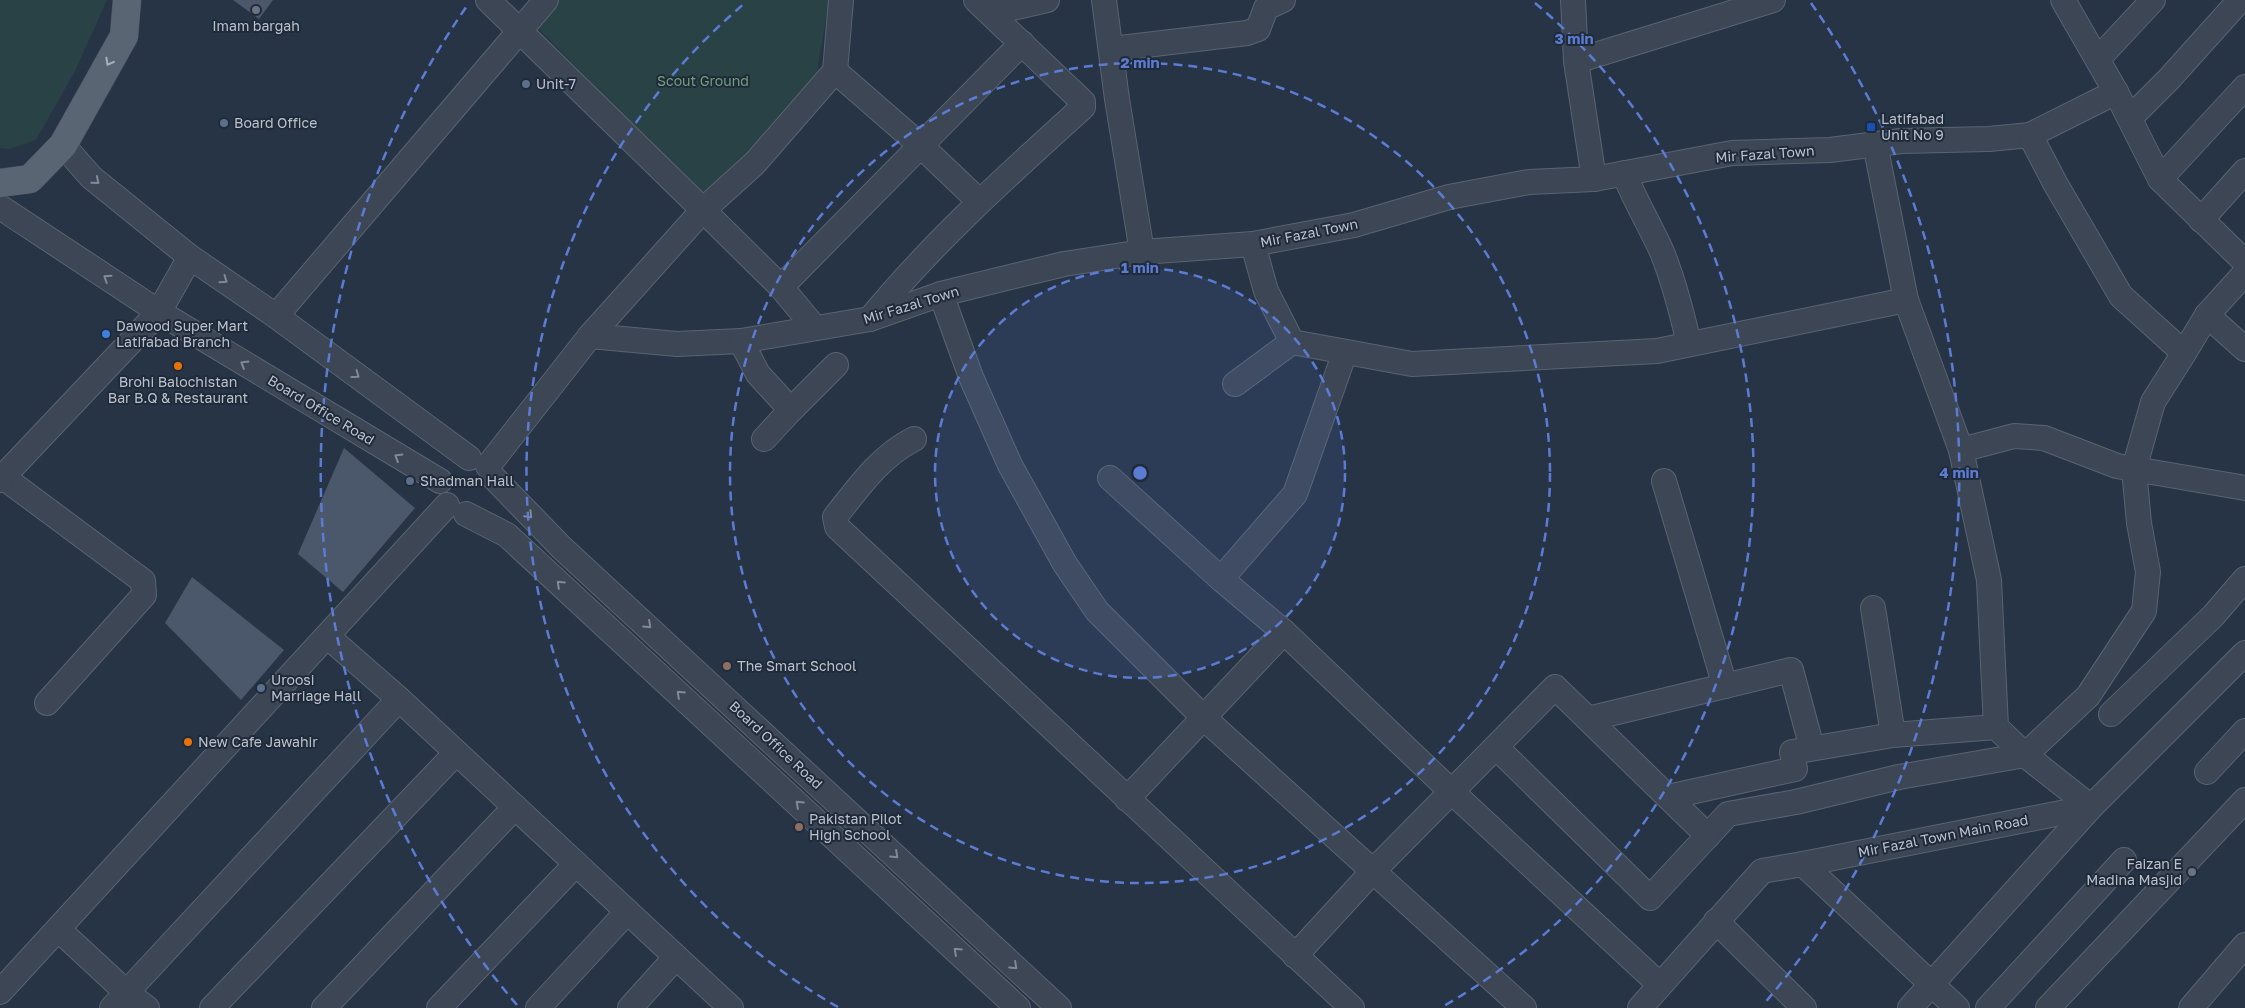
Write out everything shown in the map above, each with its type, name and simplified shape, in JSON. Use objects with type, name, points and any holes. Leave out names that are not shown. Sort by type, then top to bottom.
[{"type":"main road","points":[[124,36],[127,0]]},
{"type":"main road","points":[[0,183],[30,178],[63,145],[124,36],[140,0]]},
{"type":"street","points":[[488,0],[780,287],[815,328]]},
{"type":"street","points":[[276,316],[519,29],[546,0]]},
{"type":"street","points":[[484,467],[590,336],[703,210],[755,163],[835,71],[842,0]]},
{"type":"street","points":[[984,7],[1048,0]]},
{"type":"street","points":[[1104,0],[1112,49],[1117,99],[1142,252]]},
{"type":"street","points":[[1112,49],[1246,33],[1258,29],[1266,8],[1283,0]]},
{"type":"street","points":[[1573,0],[1576,61],[1594,179]]},
{"type":"street","points":[[1576,61],[1773,0]]},
{"type":"street","points":[[2098,59],[2153,0]]},
{"type":"street","points":[[2130,118],[2169,79],[2240,0]]},
{"type":"street","points":[[2067,2],[2130,118],[2160,179],[2245,262]]},
{"type":"street","points":[[984,7],[1083,102],[1083,107]]},
{"type":"street","points":[[780,287],[1022,43]]},
{"type":"street","points":[[835,71],[920,145],[979,201]]},
{"type":"street","points":[[2160,179],[2245,87]]},
{"type":"street","points":[[2116,92],[2030,135],[2054,183],[2121,296],[2184,354]]},
{"type":"street","points":[[870,319],[905,275],[979,201],[1083,107],[1117,99]]},
{"type":"street","name":"Mir Fazal Town","points":[[590,336],[677,344],[740,341],[870,319],[941,294],[1064,264],[1142,252],[1253,244],[1354,225],[1448,198],[1529,182],[1594,179],[1732,153],[1830,150],[1901,141],[1989,139],[2030,135]]},
{"type":"street","points":[[1875,144],[1906,300],[1961,450],[1989,580],[1996,728],[2025,755],[2091,807]]},
{"type":"street","name":"Board Office Road","points":[[63,145],[91,177],[190,257],[276,316],[484,467],[561,547],[611,590],[1060,1008]]},
{"type":"street","points":[[2201,220],[2245,171]]},
{"type":"street","points":[[1624,173],[1635,203],[1662,252],[1682,312],[1689,344]]},
{"type":"street","name":"Board Office Road","points":[[0,207],[159,312],[440,482]]},
{"type":"street","points":[[1253,244],[1266,291],[1292,342]]},
{"type":"street","points":[[47,703],[144,595],[145,588],[143,581],[2,478],[159,312],[190,257]]},
{"type":"street","points":[[1496,747],[1650,898],[1728,814],[1796,802],[1899,777],[2025,755],[2088,696],[2144,611],[2148,572],[2139,522],[2134,469],[2153,402],[2207,314],[2245,273]]},
{"type":"street","points":[[941,294],[971,377],[1010,464],[1065,564],[1097,611],[1204,718],[1524,1008]]},
{"type":"street","points":[[1235,384],[1292,342],[1412,364],[1657,351],[1906,300]]},
{"type":"street","points":[[2207,314],[2245,348]]},
{"type":"street","points":[[740,341],[758,374],[791,410]]},
{"type":"street","points":[[1221,579],[1295,494],[1345,352]]},
{"type":"street","points":[[764,439],[836,365]]},
{"type":"street","points":[[1961,450],[2014,436],[2044,438],[2117,466],[2245,488]]},
{"type":"street","points":[[914,439],[883,459],[866,477],[835,517],[837,527],[1352,1008]]},
{"type":"street","points":[[458,460],[484,467],[496,488],[490,504],[475,513],[457,510],[442,495],[440,482],[450,465],[458,460]]},
{"type":"street","points":[[1110,478],[1221,579],[1284,632],[1452,792],[1659,984]]},
{"type":"street","points":[[1664,481],[1725,686]]},
{"type":"street","points":[[0,992],[327,636],[457,510]]},
{"type":"street","name":"Board Office Road","points":[[457,510],[507,535],[1018,1008]]},
{"type":"street","points":[[2111,714],[2213,616],[2245,579]]},
{"type":"street","points":[[1873,608],[1893,735]]},
{"type":"street","points":[[1127,799],[1284,632]]},
{"type":"street","points":[[327,636],[399,699],[731,1008]]},
{"type":"street","points":[[1910,1008],[2091,807],[2245,654]]},
{"type":"street","points":[[1588,719],[1791,670],[1812,748]]},
{"type":"street","points":[[1295,956],[1372,871],[1556,687],[1708,836]]},
{"type":"street","points":[[119,1000],[399,699]]},
{"type":"street","points":[[1668,797],[1795,769],[1792,752],[1893,735],[1996,728]]},
{"type":"street","points":[[2207,772],[2245,731]]},
{"type":"street","points":[[212,1008],[456,752]]},
{"type":"street","points":[[2048,1008],[2245,800]]},
{"type":"street","points":[[324,1008],[514,807]]},
{"type":"street","name":"Mir Fazal Town Main Road","points":[[1640,1008],[1659,984],[1762,870],[1803,864],[2091,807]]},
{"type":"street","points":[[1988,1008],[2124,860]]},
{"type":"street","points":[[439,1008],[576,864]]},
{"type":"street","points":[[1803,864],[1957,1008]]},
{"type":"street","points":[[538,1008],[627,912]]},
{"type":"street","points":[[1716,921],[1804,1008]]},
{"type":"street","points":[[58,929],[119,1000],[147,1008]]},
{"type":"street","points":[[2191,1008],[2245,945]]},
{"type":"street","points":[[630,1008],[676,957]]},
{"type":"green space","points":[[0,0],[107,0],[75,71],[36,140],[10,149],[0,148]]},
{"type":"green space","name":"Scout Ground","points":[[558,0],[829,0],[817,73],[707,201],[534,24]]},
{"type":"building","name":"Imam bargah","points":[[233,0],[273,0],[259,19]]},
{"type":"building","name":"Shadman Hall","points":[[344,448],[415,508],[343,592],[298,554]]},
{"type":"building","name":"Uroosi Marriage Hall","points":[[192,577],[284,650],[241,700],[165,623]]},
{"type":"place","name":"Imam bargah","points":[[256,10]]},
{"type":"place","name":"Unit-7","points":[[526,84]]},
{"type":"place","name":"Board Office","points":[[224,123]]},
{"type":"place","name":"Latifabad Unit No 9","points":[[1871,127]]},
{"type":"place","name":"Dawood Super Mart Latifabad Branch","points":[[106,334]]},
{"type":"place","name":"Brohi Balochistan Bar B.Q & Restaurant","points":[[178,366]]},
{"type":"place","name":"Shadman Hall","points":[[410,481]]},
{"type":"place","name":"The Smart School","points":[[727,666]]},
{"type":"place","name":"Uroosi Marriage Hall","points":[[261,688]]},
{"type":"place","name":"New Cafe Jawahir","points":[[188,742]]},
{"type":"place","name":"Pakistan Pilot High School","points":[[799,827]]},
{"type":"place","name":"Faizan E Madina Masjid","points":[[2192,872]]}]
